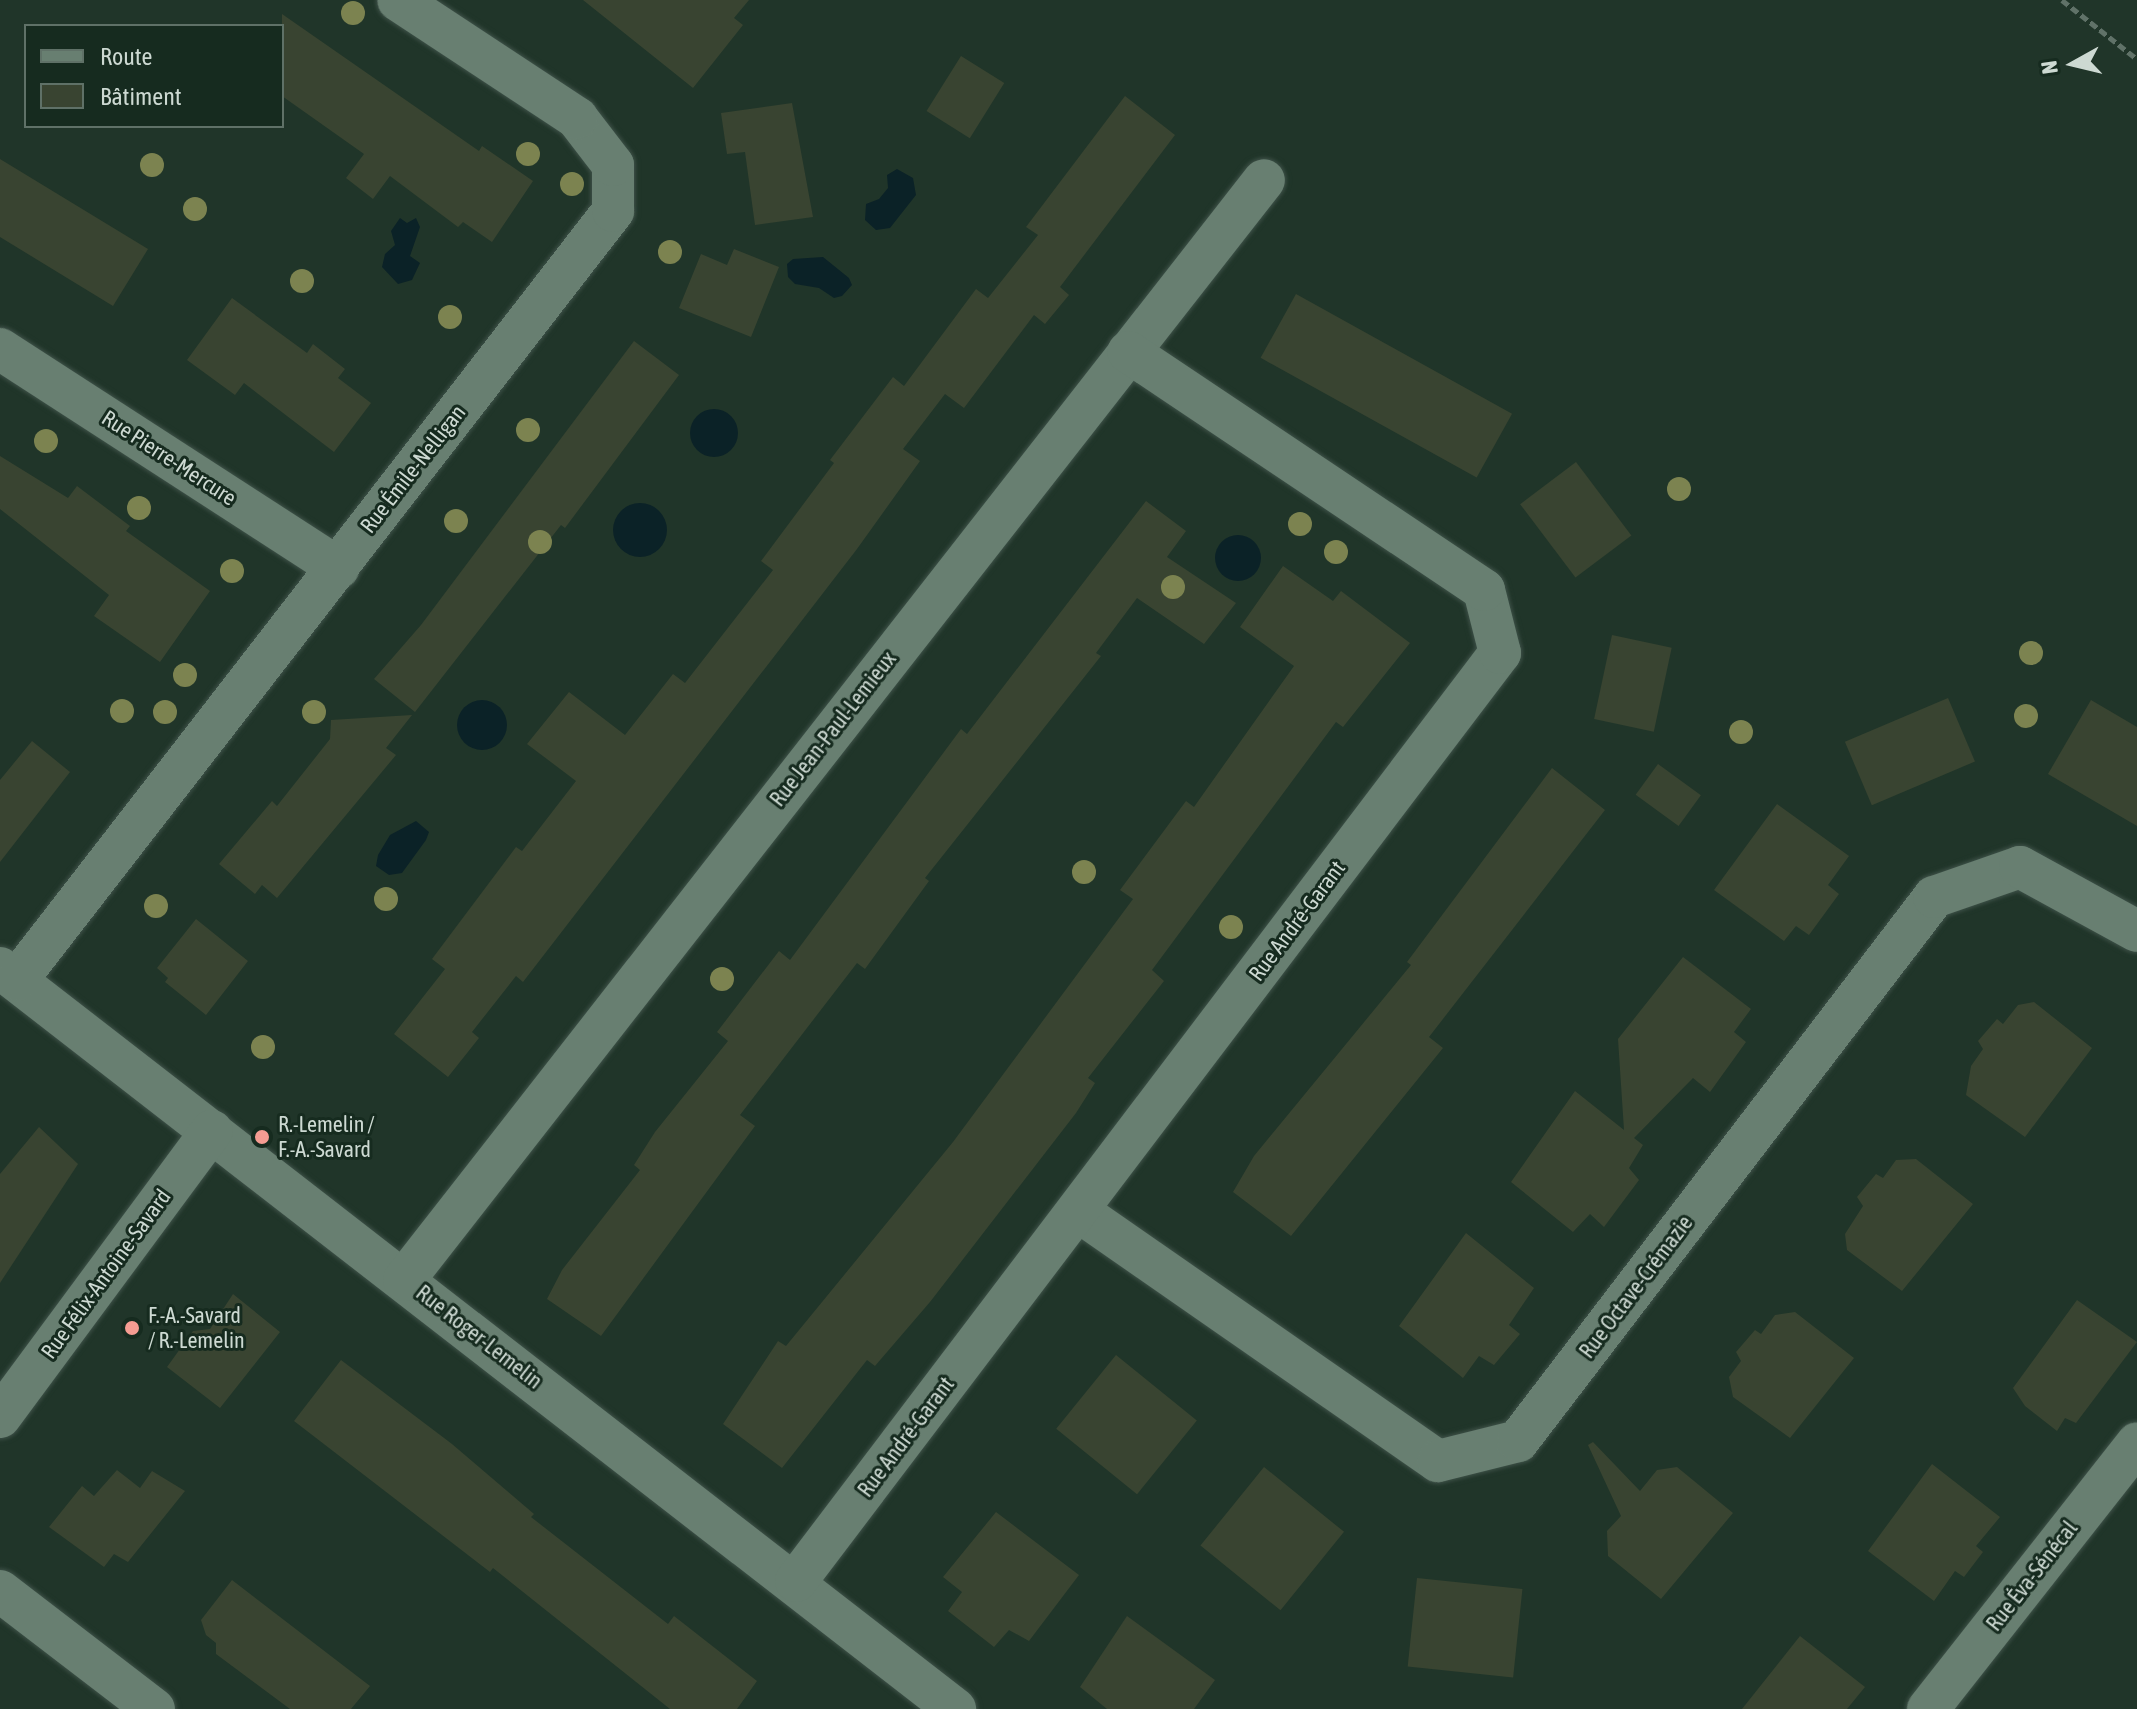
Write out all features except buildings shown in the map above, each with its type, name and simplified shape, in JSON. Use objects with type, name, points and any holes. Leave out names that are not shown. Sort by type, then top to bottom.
[{"type":"street","name":"Rue Émile-Nelligan","points":[[9,974],[338,568],[613,211],[613,165],[577,118],[398,0]]},
{"type":"street","name":"Rue Jean-Paul-Lemieux","points":[[404,1280],[1264,180]]},
{"type":"street","name":"Rue Pierre-Mercure","points":[[0,349],[338,568]]},
{"type":"street","name":"Rue André-Garant","points":[[796,1581],[1500,653],[1484,590],[1128,352]]},
{"type":"street","name":"Rue Octave-Crémazie","points":[[1078,1211],[1438,1461],[1518,1441],[1934,897],[2020,867],[2137,931]]},
{"type":"street","name":"Rue Roger-Lemelin","points":[[9,974],[796,1581],[955,1709]]},
{"type":"street","name":"Rue Félix-Antoine-Savard","points":[[0,1417],[212,1131]]},
{"type":"street","name":"Rue Éva-Sénécal","points":[[1928,1709],[2137,1443]]},
{"type":"street","points":[[0,1591],[154,1709]]},
{"type":"path","points":[[2062,0],[2137,59]]},
{"type":"water","points":[[897,169],[913,178],[916,195],[890,228],[876,230],[865,220],[866,204],[879,199],[888,188],[887,175]]},
{"type":"water","points":[[400,218],[407,223],[416,218],[420,227],[410,256],[420,263],[412,280],[398,284],[382,267],[385,254],[395,245],[391,231]]},
{"type":"water","points":[[823,257],[849,278],[852,285],[842,296],[834,298],[819,288],[795,284],[788,277],[787,264],[793,259]]},
{"type":"water","points":[[714,409],[731,416],[738,433],[731,450],[714,457],[697,450],[690,433],[697,416]]},
{"type":"water","points":[[640,503],[659,511],[667,530],[659,549],[640,557],[621,549],[613,530],[621,511]]},
{"type":"water","points":[[1238,535],[1255,541],[1261,558],[1255,575],[1238,581],[1221,575],[1215,558],[1221,541]]},
{"type":"water","points":[[482,700],[499,708],[507,725],[499,742],[482,750],[465,742],[457,725],[465,708]]},
{"type":"water","points":[[416,821],[429,832],[426,840],[402,873],[389,875],[376,866],[378,855],[390,835]]},
{"type":"place","name":"R.-Lemelin / F.-A.-Savard","points":[[262,1137]]},
{"type":"place","name":"F.-A.-Savard / R.-Lemelin","points":[[132,1328]]}]
